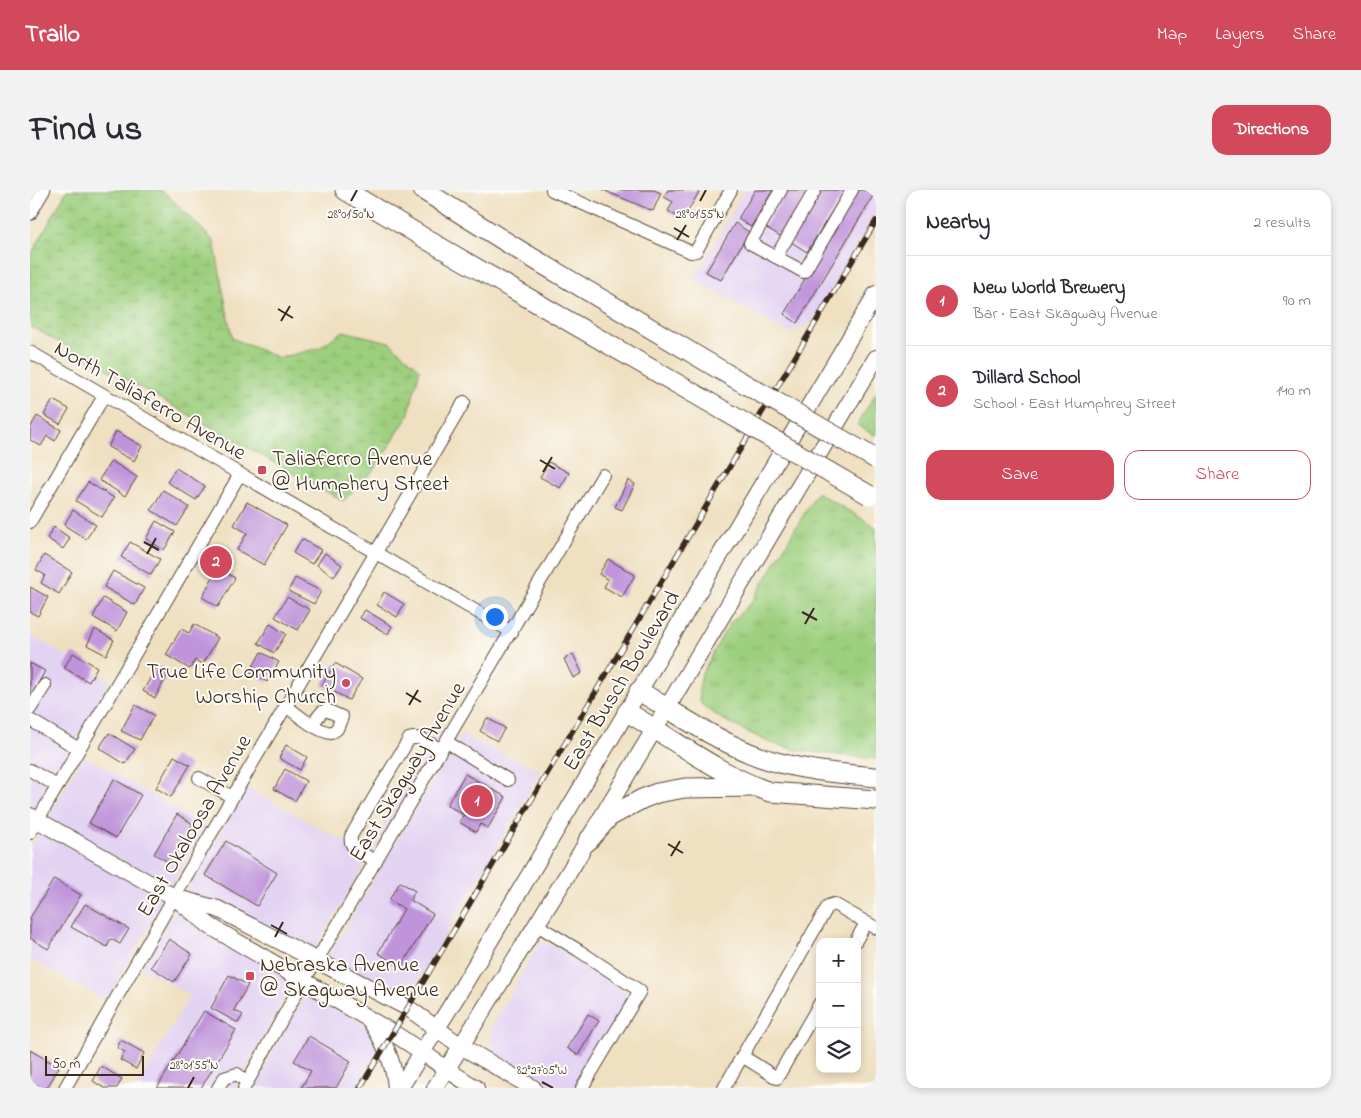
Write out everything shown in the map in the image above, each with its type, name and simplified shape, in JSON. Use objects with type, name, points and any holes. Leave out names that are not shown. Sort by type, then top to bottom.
[{"type":"highway","points":[[345,190],[872,497]]},
{"type":"highway","points":[[423,190],[527,255],[724,372],[876,459]]},
{"type":"highway","points":[[639,691],[733,745],[761,757],[799,767],[876,778]]},
{"type":"highway","points":[[627,712],[710,762],[770,792],[876,800]]},
{"type":"highway","points":[[588,841],[608,817],[657,793],[685,788],[757,787]]},
{"type":"main road","name":"East Busch Boulevard","points":[[398,1088],[437,1028],[876,294]]},
{"type":"main road","points":[[434,1088],[588,841],[876,358]]},
{"type":"main road","points":[[32,823],[174,897],[210,926],[368,1018],[422,1051],[446,1070],[476,1088]]},
{"type":"main road","points":[[174,897],[218,909],[408,1008],[461,1046],[533,1088]]},
{"type":"main road","points":[[368,1018],[380,1034],[390,1054],[398,1088]]},
{"type":"street","points":[[30,214],[44,190]]},
{"type":"street","points":[[552,190],[574,195],[691,252],[696,251],[731,190]]},
{"type":"street","points":[[781,190],[750,243],[804,272],[852,190]]},
{"type":"street","points":[[776,257],[815,190]]},
{"type":"street","name":"North Taliaferro Avenue","points":[[30,352],[512,632]]},
{"type":"street","points":[[30,522],[104,396]]},
{"type":"street","name":"East Okaloosa Avenue","points":[[65,1088],[232,797],[464,402]]},
{"type":"street","points":[[32,823],[57,786],[240,474]]},
{"type":"street","name":"East Skagway Avenue","points":[[245,1085],[303,981],[512,632],[603,475]]},
{"type":"street","points":[[30,709],[45,685]]},
{"type":"street","points":[[286,706],[312,724]]},
{"type":"street","points":[[30,720],[79,749]]},
{"type":"street","points":[[376,860],[352,847],[350,842],[351,836],[409,739],[415,737],[422,738],[444,746],[508,780]]},
{"type":"street","points":[[30,770],[57,786]]},
{"type":"street","points":[[199,778],[232,797]]},
{"type":"street","points":[[724,1088],[828,906],[834,904],[871,925],[859,938]]},
{"type":"street","points":[[537,925],[640,991],[582,1088]]},
{"type":"street","points":[[742,1056],[777,1078],[816,1010]]},
{"type":"street","points":[[218,1088],[224,1078],[237,1074],[245,1085]]},
{"type":"shaded area","points":[[745,190],[876,190],[876,212],[813,321],[790,334],[694,279]]},
{"type":"shaded area","points":[[30,635],[110,682],[34,811],[30,808]]},
{"type":"shaded area","points":[[442,727],[446,729],[314,950],[185,893],[247,788],[367,854]]},
{"type":"shaded area","points":[[460,735],[541,771],[407,1000],[328,957]]},
{"type":"shaded area","points":[[84,756],[206,827],[170,887],[47,818]]},
{"type":"shaded area","points":[[41,830],[164,899],[106,1001],[30,959],[30,849]]},
{"type":"shaded area","points":[[176,908],[293,983],[235,1088],[136,1088],[190,995],[142,968]]},
{"type":"shaded area","points":[[541,941],[555,946],[635,997],[581,1088],[551,1088],[493,1053],[491,1029]]},
{"type":"shaded area","points":[[307,990],[363,1023],[379,1048],[356,1088],[253,1088]]},
{"type":"green space","points":[[67,190],[161,190],[165,193],[214,241],[232,338],[279,358],[319,348],[343,331],[389,342],[420,369],[408,416],[375,469],[343,501],[30,326],[30,257]]},
{"type":"green space","points":[[876,393],[876,436],[857,425]]},
{"type":"green space","points":[[817,492],[876,527],[876,759],[796,750],[768,742],[722,719],[702,705],[700,700],[699,689],[702,674],[721,638],[731,622],[752,602]]},
{"type":"building","points":[[603,190],[654,190],[661,193],[653,211]]},
{"type":"building","points":[[668,190],[700,190],[683,220],[668,211],[673,202],[664,197]]},
{"type":"building","points":[[755,190],[773,190],[751,227],[738,219]]},
{"type":"building","points":[[787,190],[810,190],[782,237],[765,227]]},
{"type":"building","points":[[822,190],[845,190],[807,252],[791,242]]},
{"type":"building","points":[[858,190],[876,191],[797,323],[784,314]]},
{"type":"building","points":[[735,223],[749,232],[721,280],[706,272]]},
{"type":"building","points":[[53,400],[69,409],[60,424],[44,415]]},
{"type":"building","points":[[37,416],[61,430],[55,441],[47,436],[41,446],[30,440],[30,428]]},
{"type":"building","points":[[116,431],[142,446],[134,461],[108,447]]},
{"type":"building","points":[[111,461],[137,477],[125,496],[99,480]]},
{"type":"building","points":[[549,462],[569,473],[560,488],[540,477]]},
{"type":"building","points":[[176,468],[205,486],[196,500],[167,482]]},
{"type":"building","points":[[628,480],[635,484],[622,510],[615,507]]},
{"type":"building","points":[[88,482],[114,498],[102,517],[76,501]]},
{"type":"building","points":[[163,490],[189,507],[177,526],[151,510]]},
{"type":"building","points":[[247,502],[287,525],[264,565],[237,550],[247,533],[234,525]]},
{"type":"building","points":[[73,510],[96,525],[86,539],[64,525]]},
{"type":"building","points":[[156,521],[175,532],[164,550],[146,539]]},
{"type":"building","points":[[54,527],[70,538],[63,549],[47,538]]},
{"type":"building","points":[[302,539],[321,550],[312,564],[293,553]]},
{"type":"building","points":[[130,542],[160,559],[151,575],[121,557]]},
{"type":"building","points":[[325,553],[342,565],[334,577],[317,565]]},
{"type":"building","points":[[44,555],[72,572],[59,594],[41,583],[45,575],[36,570]]},
{"type":"building","points":[[608,559],[635,575],[622,597],[604,587],[608,580],[599,574]]},
{"type":"building","points":[[218,568],[235,578],[218,607],[202,597]]},
{"type":"building","points":[[113,571],[144,588],[135,605],[104,587]]},
{"type":"building","points":[[295,578],[321,591],[314,604],[288,591]]},
{"type":"building","points":[[30,587],[48,597],[38,616],[30,612]]},
{"type":"building","points":[[384,592],[404,604],[397,617],[377,605]]},
{"type":"building","points":[[287,597],[310,610],[298,630],[275,617]]},
{"type":"building","points":[[103,598],[127,612],[117,631],[93,617]]},
{"type":"building","points":[[365,610],[392,626],[388,634],[360,618]]},
{"type":"building","points":[[194,624],[218,638],[203,664],[195,660],[190,669],[166,655],[181,629],[189,633]]},
{"type":"building","points":[[270,624],[286,634],[274,653],[258,643]]},
{"type":"building","points":[[95,629],[114,640],[106,655],[87,645]]},
{"type":"building","points":[[261,652],[279,662],[267,682],[250,672]]},
{"type":"building","points":[[73,653],[97,667],[89,682],[64,668]]},
{"type":"building","points":[[573,654],[582,673],[573,678],[564,659]]},
{"type":"building","points":[[30,663],[45,671],[30,698]]},
{"type":"building","points":[[335,663],[362,679],[349,700],[322,685]]},
{"type":"building","points":[[157,666],[169,672],[155,698],[143,691]]},
{"type":"building","points":[[135,705],[154,715],[140,740],[121,731]]},
{"type":"building","points":[[487,718],[505,728],[497,741],[480,731]]},
{"type":"building","points":[[109,733],[135,749],[125,764],[99,748]]},
{"type":"building","points":[[286,745],[307,757],[300,770],[279,758]]},
{"type":"building","points":[[174,756],[190,765],[171,797],[156,788]]},
{"type":"building","points":[[285,769],[306,781],[295,801],[274,789]]},
{"type":"building","points":[[465,774],[506,797],[488,828],[480,824],[476,832],[459,822],[464,815],[447,805]]},
{"type":"building","points":[[114,779],[141,795],[116,838],[89,823]]},
{"type":"building","points":[[177,814],[193,824],[170,863],[154,854]]},
{"type":"building","points":[[226,841],[277,873],[257,906],[205,875]]},
{"type":"building","points":[[54,879],[81,895],[48,949],[30,938],[30,918]]},
{"type":"building","points":[[400,882],[415,891],[410,900],[433,914],[401,967],[378,953],[404,909],[389,900]]},
{"type":"building","points":[[85,904],[129,929],[120,944],[111,939],[107,947],[71,927]]},
{"type":"building","points":[[169,939],[192,954],[174,982],[151,967]]},
{"type":"building","points":[[229,975],[248,985],[234,1010],[243,1015],[238,1023],[211,1008]]},
{"type":"building","points":[[204,1011],[236,1030],[201,1088],[157,1088]]},
{"type":"building","points":[[588,1014],[599,1021],[578,1055],[567,1048]]},
{"type":"building","points":[[309,1036],[351,1061],[336,1088],[301,1088],[311,1071],[294,1061]]},
{"type":"building","points":[[121,1040],[144,1053],[136,1069],[120,1060],[125,1052],[117,1048]]},
{"type":"building","points":[[30,1050],[59,1067],[47,1088],[37,1085],[35,1088],[30,1088]]},
{"type":"building","points":[[101,1066],[122,1079],[117,1088],[104,1088],[93,1081]]},
{"type":"railway","points":[[360,1088],[876,221]]},
{"type":"place","name":"Taliaferro Avenue @ Humphery Street","points":[[262,470]]},
{"type":"place","name":"Dillard School","points":[[216,562]]},
{"type":"place","name":"True Life Community Worship Church","points":[[346,683]]},
{"type":"place","name":"New World Brewery","points":[[477,801]]},
{"type":"place","name":"Nebraska Avenue @ Skagway Avenue","points":[[250,976]]}]
